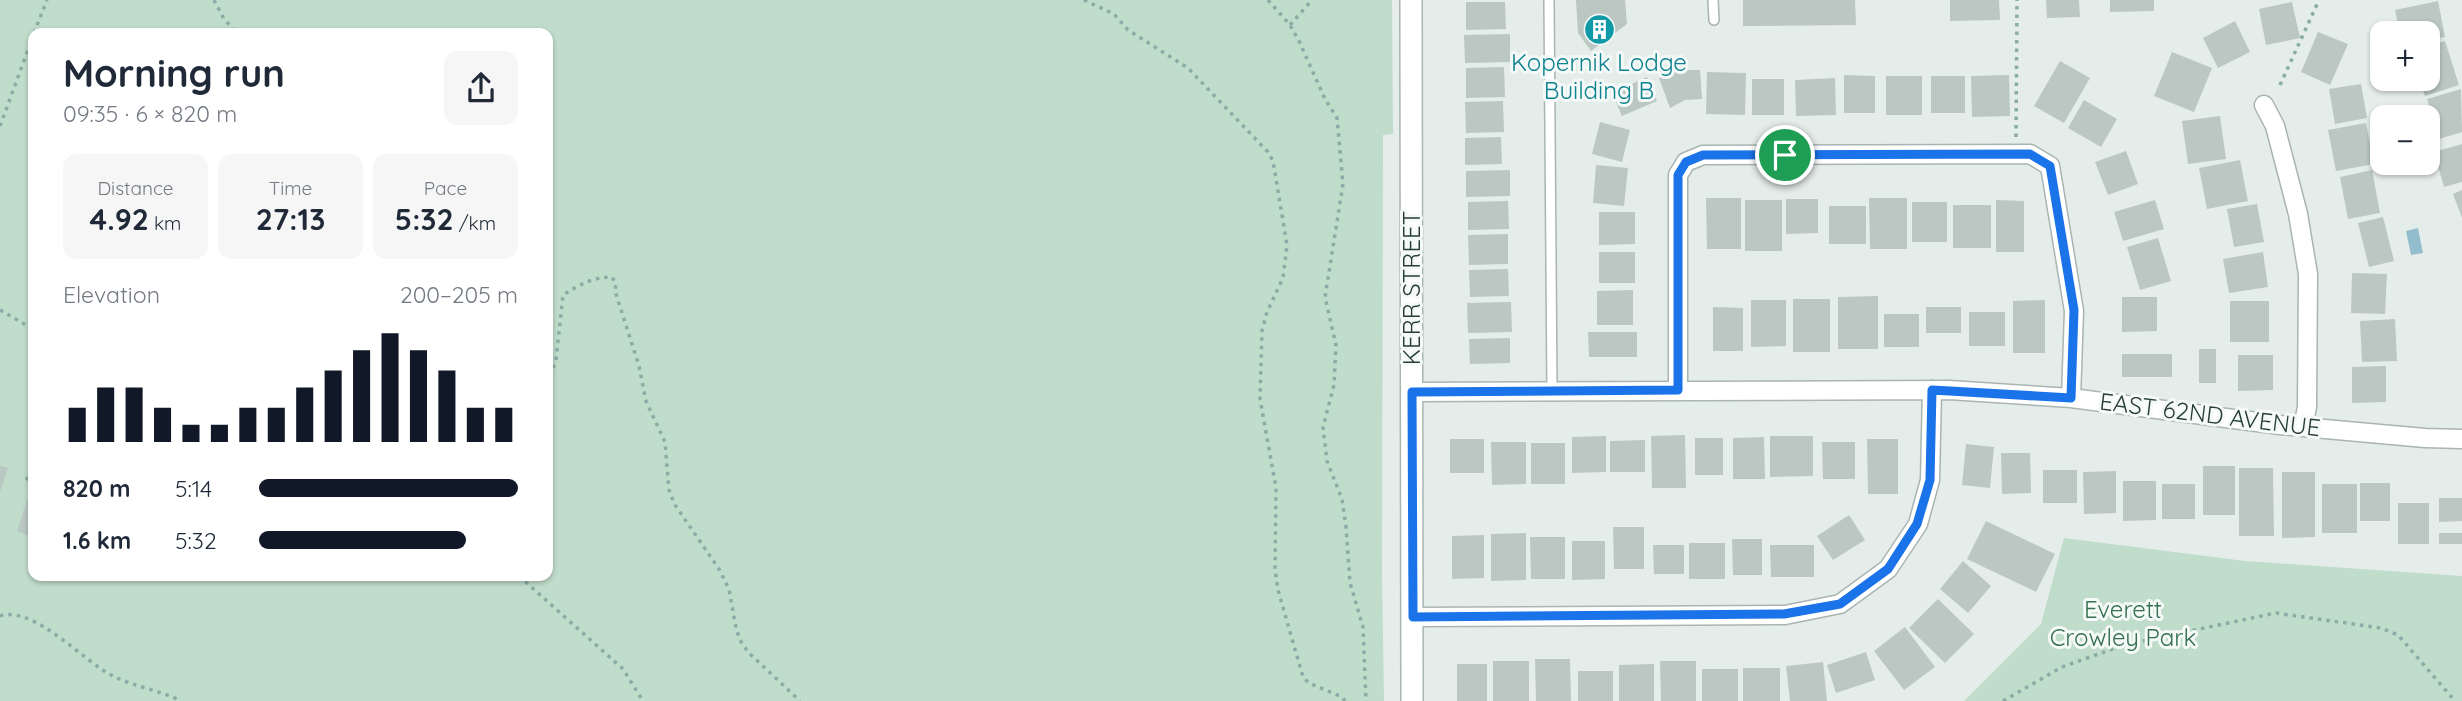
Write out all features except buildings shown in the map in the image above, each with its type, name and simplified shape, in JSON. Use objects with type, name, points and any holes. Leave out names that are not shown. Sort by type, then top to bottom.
[{"type":"street","name":"KERR STREET","points":[[1411,0],[1412,701]]},
{"type":"street","points":[[2264,105],[2275,127],[2298,214],[2308,274],[2307,407],[2303,427]]},
{"type":"street","points":[[1678,390],[1678,175],[1686,162],[1703,155],[2030,154],[2050,166],[2074,310],[2071,398]]},
{"type":"street","name":"EAST 62ND AVENUE","points":[[1412,392],[1932,390],[2071,398],[2303,427],[2462,439]]},
{"type":"street","points":[[1413,617],[1784,614],[1840,604],[1888,569],[1917,524],[1930,480],[1932,390]]},
{"type":"lane","points":[[1549,0],[1552,391]]},
{"type":"lane","points":[[1713,0],[1714,20]]},
{"type":"path","points":[[37,28],[47,0]]},
{"type":"path","points":[[214,0],[232,28]]},
{"type":"path","points":[[1084,0],[1114,14],[1128,30],[1188,68],[1268,152],[1273,161],[1287,245],[1283,278],[1267,312],[1262,331],[1259,376],[1260,398],[1276,488],[1275,569],[1278,590],[1303,677],[1309,683],[1342,697],[1345,701]]},
{"type":"path","points":[[1268,0],[1300,41],[1325,99],[1337,118],[1343,184],[1325,298],[1336,345],[1334,385],[1323,426],[1327,461],[1342,499],[1350,583],[1363,628],[1366,701]]},
{"type":"path","points":[[1290,25],[1312,0]]},
{"type":"path","points":[[2016,137],[2017,0]]},
{"type":"path","points":[[2280,85],[2319,0]]},
{"type":"path","points":[[0,126],[28,51]]},
{"type":"path","points":[[553,368],[563,295],[578,285],[600,277],[612,277],[639,366],[646,401],[665,442],[669,490],[675,505],[719,569],[729,589],[740,640],[748,652],[800,701]]},
{"type":"path","points":[[0,310],[28,326]]},
{"type":"path","points":[[525,581],[623,669],[643,701]]},
{"type":"path","points":[[0,616],[12,612],[26,618],[67,642],[113,676],[166,693],[181,701]]},
{"type":"path","points":[[2003,701],[2062,667],[2124,645],[2276,613],[2381,628],[2398,635],[2455,701]]},
{"type":"green space","points":[[0,0],[1392,0],[1393,134],[1383,135],[1384,701],[0,701]]},
{"type":"green space","name":"Everett Crowley Park","points":[[2064,538],[2245,561],[2462,576],[2462,701],[1964,701],[2041,624]]},
{"type":"water","points":[[2418,228],[2423,253],[2411,255],[2406,231]]},
{"type":"place","name":"Kopernik Lodge Building B","points":[[1599,29]]},
{"type":"route","points":[[2030,154],[2050,166],[2074,310],[2071,398],[1932,390],[1930,480],[1917,524],[1888,569],[1840,604],[1784,614],[1413,617],[1412,392],[1678,390],[1678,175],[1686,162],[1703,155],[1785,155],[2030,154]]}]
